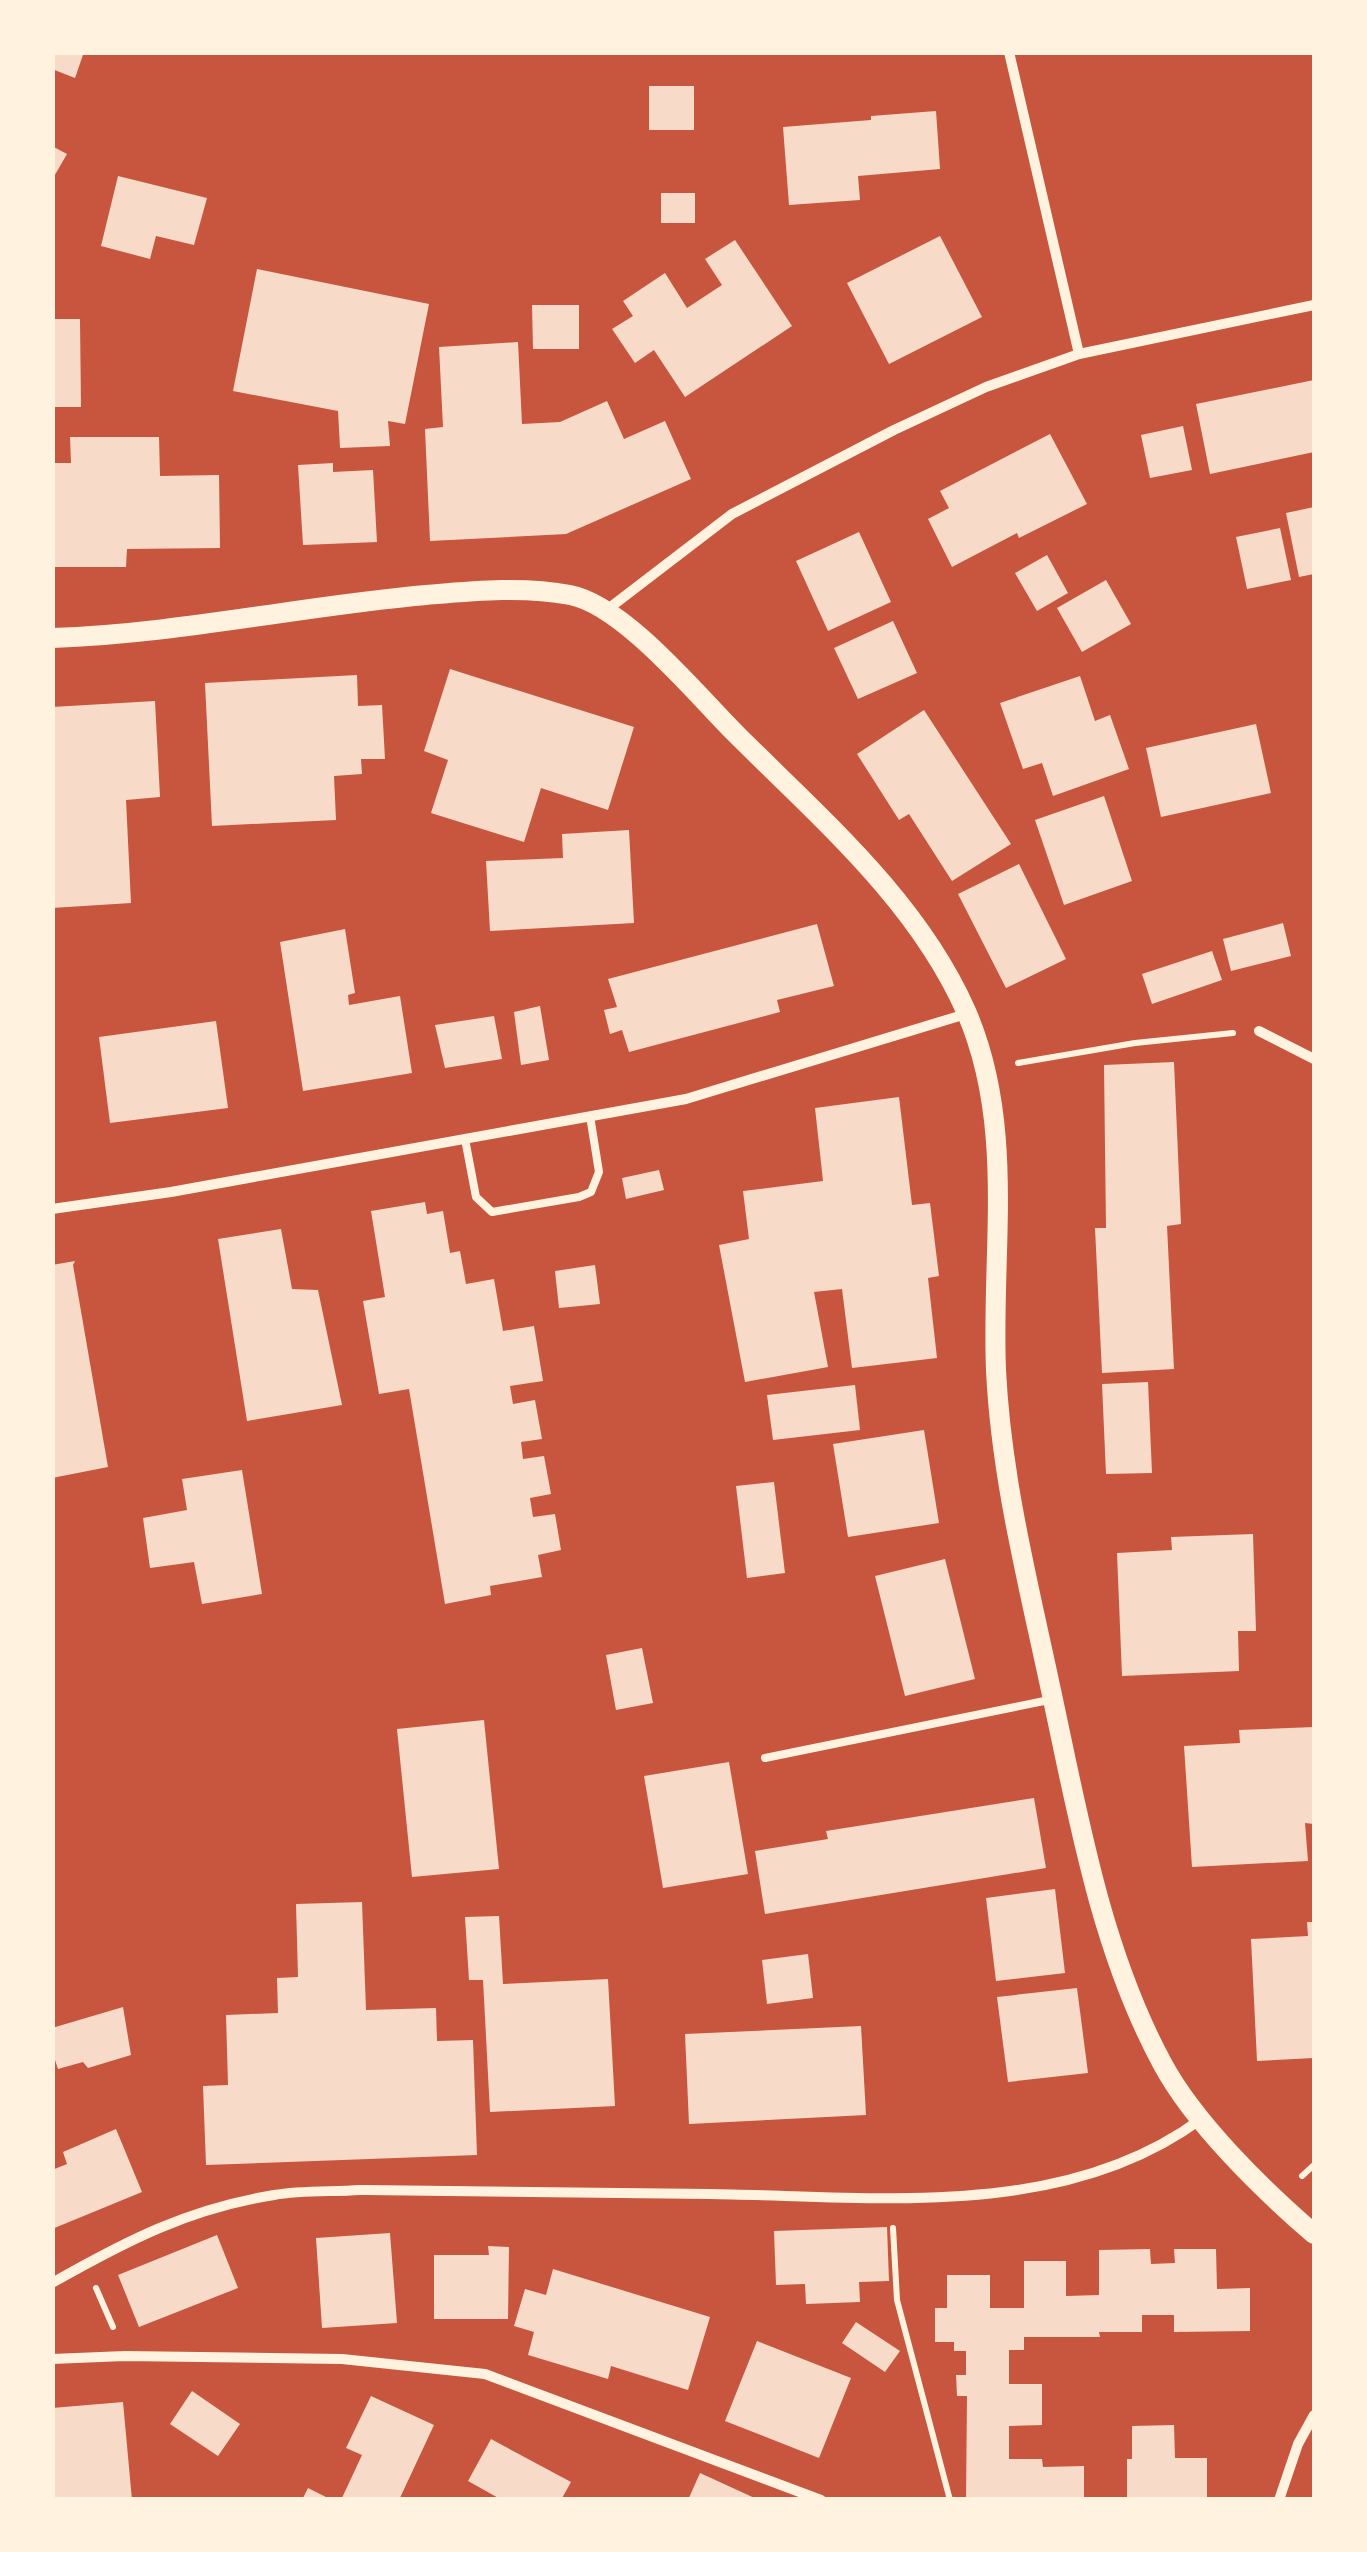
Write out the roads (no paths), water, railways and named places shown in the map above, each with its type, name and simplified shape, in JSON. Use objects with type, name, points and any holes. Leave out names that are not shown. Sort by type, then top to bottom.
[{"type":"main road","points":[[52,638],[462,592],[536,590],[579,596],[608,609],[868,866],[938,955],[967,1014],[988,1080],[996,1132],[996,1370],[1008,1488],[1079,1820],[1115,1950],[1164,2067],[1240,2164],[1314,2234]]},
{"type":"street","points":[[1009,52],[1079,354]]},
{"type":"street","points":[[608,609],[732,514],[956,401],[1079,354],[1314,305]]},
{"type":"street","points":[[52,1208],[171,1192],[686,1099],[967,1014]]},
{"type":"street","points":[[1260,1031],[1314,1059]]},
{"type":"street","points":[[52,2283],[143,2232],[204,2210],[278,2194],[360,2190],[992,2194],[1098,2171],[1181,2134],[1202,2118]]},
{"type":"street","points":[[52,2359],[125,2356],[342,2360],[485,2374],[821,2500]]},
{"type":"street","points":[[1279,2500],[1298,2444],[1314,2415]]},
{"type":"lane","points":[[465,1139],[476,1198],[492,1212],[580,1197],[591,1192],[600,1172],[590,1116]]},
{"type":"lane","points":[[765,1758],[1053,1700]]}]
